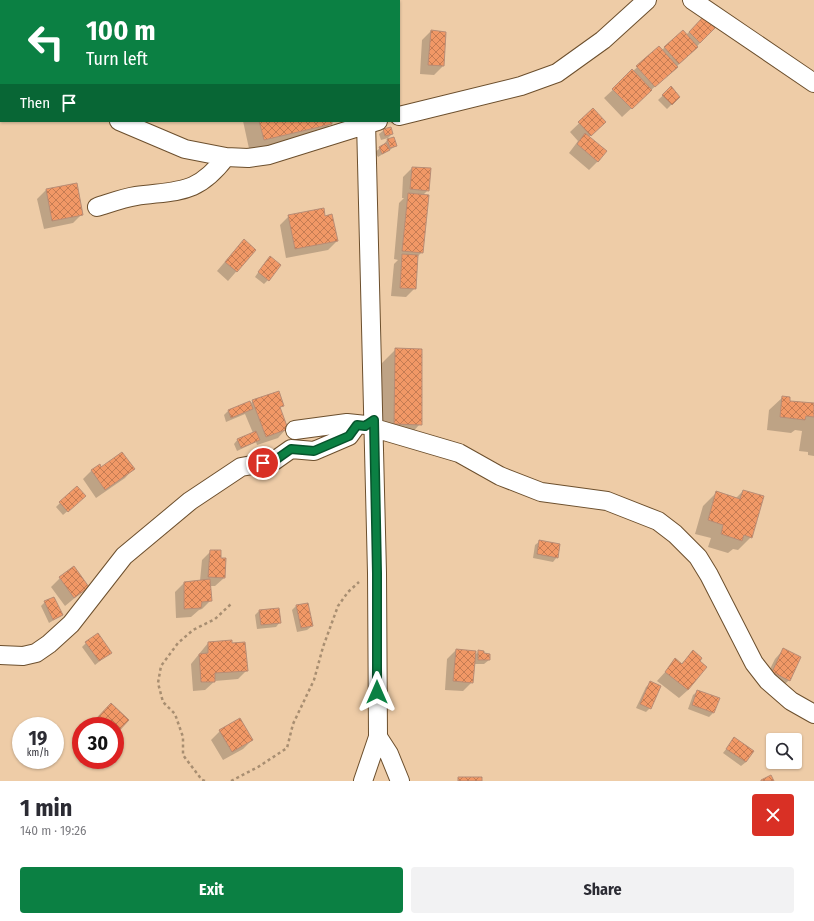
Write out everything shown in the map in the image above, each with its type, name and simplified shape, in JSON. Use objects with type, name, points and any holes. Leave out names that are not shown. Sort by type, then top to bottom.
[{"type":"street","points":[[400,116],[521,86],[557,73],[603,40],[647,0]]},
{"type":"street","points":[[692,0],[814,82]]},
{"type":"street","points":[[121,122],[185,149],[226,157],[248,158],[269,154],[371,122],[368,425],[377,573],[378,737],[363,781]]},
{"type":"street","points":[[97,207],[136,196],[160,195],[189,188],[210,176],[226,157]]},
{"type":"street","points":[[295,430],[347,423],[368,425],[459,453],[519,485],[541,492],[607,501],[658,521],[676,534],[698,557],[709,575],[754,663],[768,681],[791,701],[814,714]]},
{"type":"street","points":[[0,656],[23,656],[36,653],[49,644],[70,624],[124,556],[190,501],[236,470],[242,467],[274,461],[291,449],[314,451],[349,436],[368,425]]},
{"type":"street","points":[[378,737],[389,754],[400,781]]},
{"type":"path","points":[[230,781],[258,767],[287,748],[293,724],[314,680],[323,647],[338,606],[348,592],[362,580],[377,573]]},
{"type":"path","points":[[205,781],[202,780],[183,755],[183,737],[175,714],[163,702],[158,683],[161,666],[178,644],[194,630],[215,618],[231,604]]},
{"type":"building","points":[[703,17],[715,28],[700,43],[689,32]]},
{"type":"building","points":[[431,30],[446,32],[444,66],[428,65]]},
{"type":"building","points":[[683,30],[698,47],[679,64],[664,47]]},
{"type":"building","points":[[659,46],[678,67],[655,87],[636,66]]},
{"type":"building","points":[[632,69],[652,90],[632,109],[612,89]]},
{"type":"building","points":[[671,86],[680,97],[672,105],[662,95]]},
{"type":"building","points":[[593,108],[606,122],[591,136],[578,122]]},
{"type":"building","points":[[259,122],[332,122],[332,124],[264,140]]},
{"type":"building","points":[[391,127],[393,134],[385,136],[383,129]]},
{"type":"building","points":[[585,133],[607,151],[598,162],[577,144]]},
{"type":"building","points":[[394,137],[397,146],[390,148],[387,139]]},
{"type":"building","points":[[386,143],[390,150],[382,154],[379,147]]},
{"type":"building","points":[[412,167],[431,168],[429,191],[410,189]]},
{"type":"building","points":[[77,183],[83,215],[52,221],[46,189]]},
{"type":"building","points":[[408,193],[429,195],[423,253],[402,251]]},
{"type":"building","points":[[324,208],[325,216],[332,214],[338,241],[295,249],[288,215]]},
{"type":"building","points":[[244,239],[256,250],[237,272],[225,262]]},
{"type":"building","points":[[402,254],[418,255],[416,289],[400,288]]},
{"type":"building","points":[[270,256],[281,265],[269,281],[258,272]]},
{"type":"building","points":[[395,348],[422,349],[422,425],[394,424]]},
{"type":"building","points":[[279,391],[284,406],[280,407],[288,429],[266,437],[252,400]]},
{"type":"building","points":[[782,396],[790,397],[790,401],[814,403],[814,417],[806,416],[805,420],[780,417]]},
{"type":"building","points":[[250,401],[253,409],[231,418],[228,410]]},
{"type":"building","points":[[256,431],[260,440],[241,448],[237,439]]},
{"type":"building","points":[[122,452],[135,469],[105,490],[91,470],[100,464],[101,467]]},
{"type":"building","points":[[77,486],[86,496],[68,512],[59,502]]},
{"type":"building","points":[[743,490],[764,496],[752,538],[744,535],[742,541],[721,534],[723,525],[708,520],[716,491],[740,499]]},
{"type":"building","points":[[539,540],[560,544],[558,558],[537,554]]},
{"type":"building","points":[[210,550],[221,550],[221,558],[226,558],[225,578],[208,577]]},
{"type":"building","points":[[74,566],[89,587],[74,598],[59,577]]},
{"type":"building","points":[[210,579],[212,601],[202,602],[201,608],[184,609],[184,582]]},
{"type":"building","points":[[54,597],[63,615],[53,620],[44,601]]},
{"type":"building","points":[[308,603],[313,626],[301,628],[296,605]]},
{"type":"building","points":[[279,608],[281,623],[261,625],[259,610]]},
{"type":"building","points":[[98,633],[112,653],[99,661],[85,642]]},
{"type":"building","points":[[232,640],[232,643],[245,642],[248,671],[215,673],[215,682],[201,682],[199,654],[208,653],[208,642]]},
{"type":"building","points":[[783,648],[801,657],[790,681],[772,672]]},
{"type":"building","points":[[456,649],[476,651],[473,683],[453,681]]},
{"type":"building","points":[[478,650],[490,654],[490,660],[478,660]]},
{"type":"building","points":[[693,650],[702,658],[700,661],[707,667],[688,690],[665,672],[675,658],[682,664]]},
{"type":"building","points":[[650,681],[661,686],[651,709],[640,704]]},
{"type":"building","points":[[697,690],[720,698],[714,713],[692,705]]},
{"type":"building","points":[[111,703],[129,720],[124,725],[124,717],[98,717]]},
{"type":"building","points":[[240,718],[253,740],[232,752],[219,730]]},
{"type":"building","points":[[734,737],[754,751],[746,762],[726,749]]},
{"type":"building","points":[[771,775],[774,781],[761,781],[761,780]]},
{"type":"building","points":[[458,777],[482,777],[482,781],[458,781]]},
{"type":"route","points":[[263,463],[274,461],[291,449],[314,451],[349,436],[357,425],[365,426],[374,420],[377,573],[377,692]]}]
